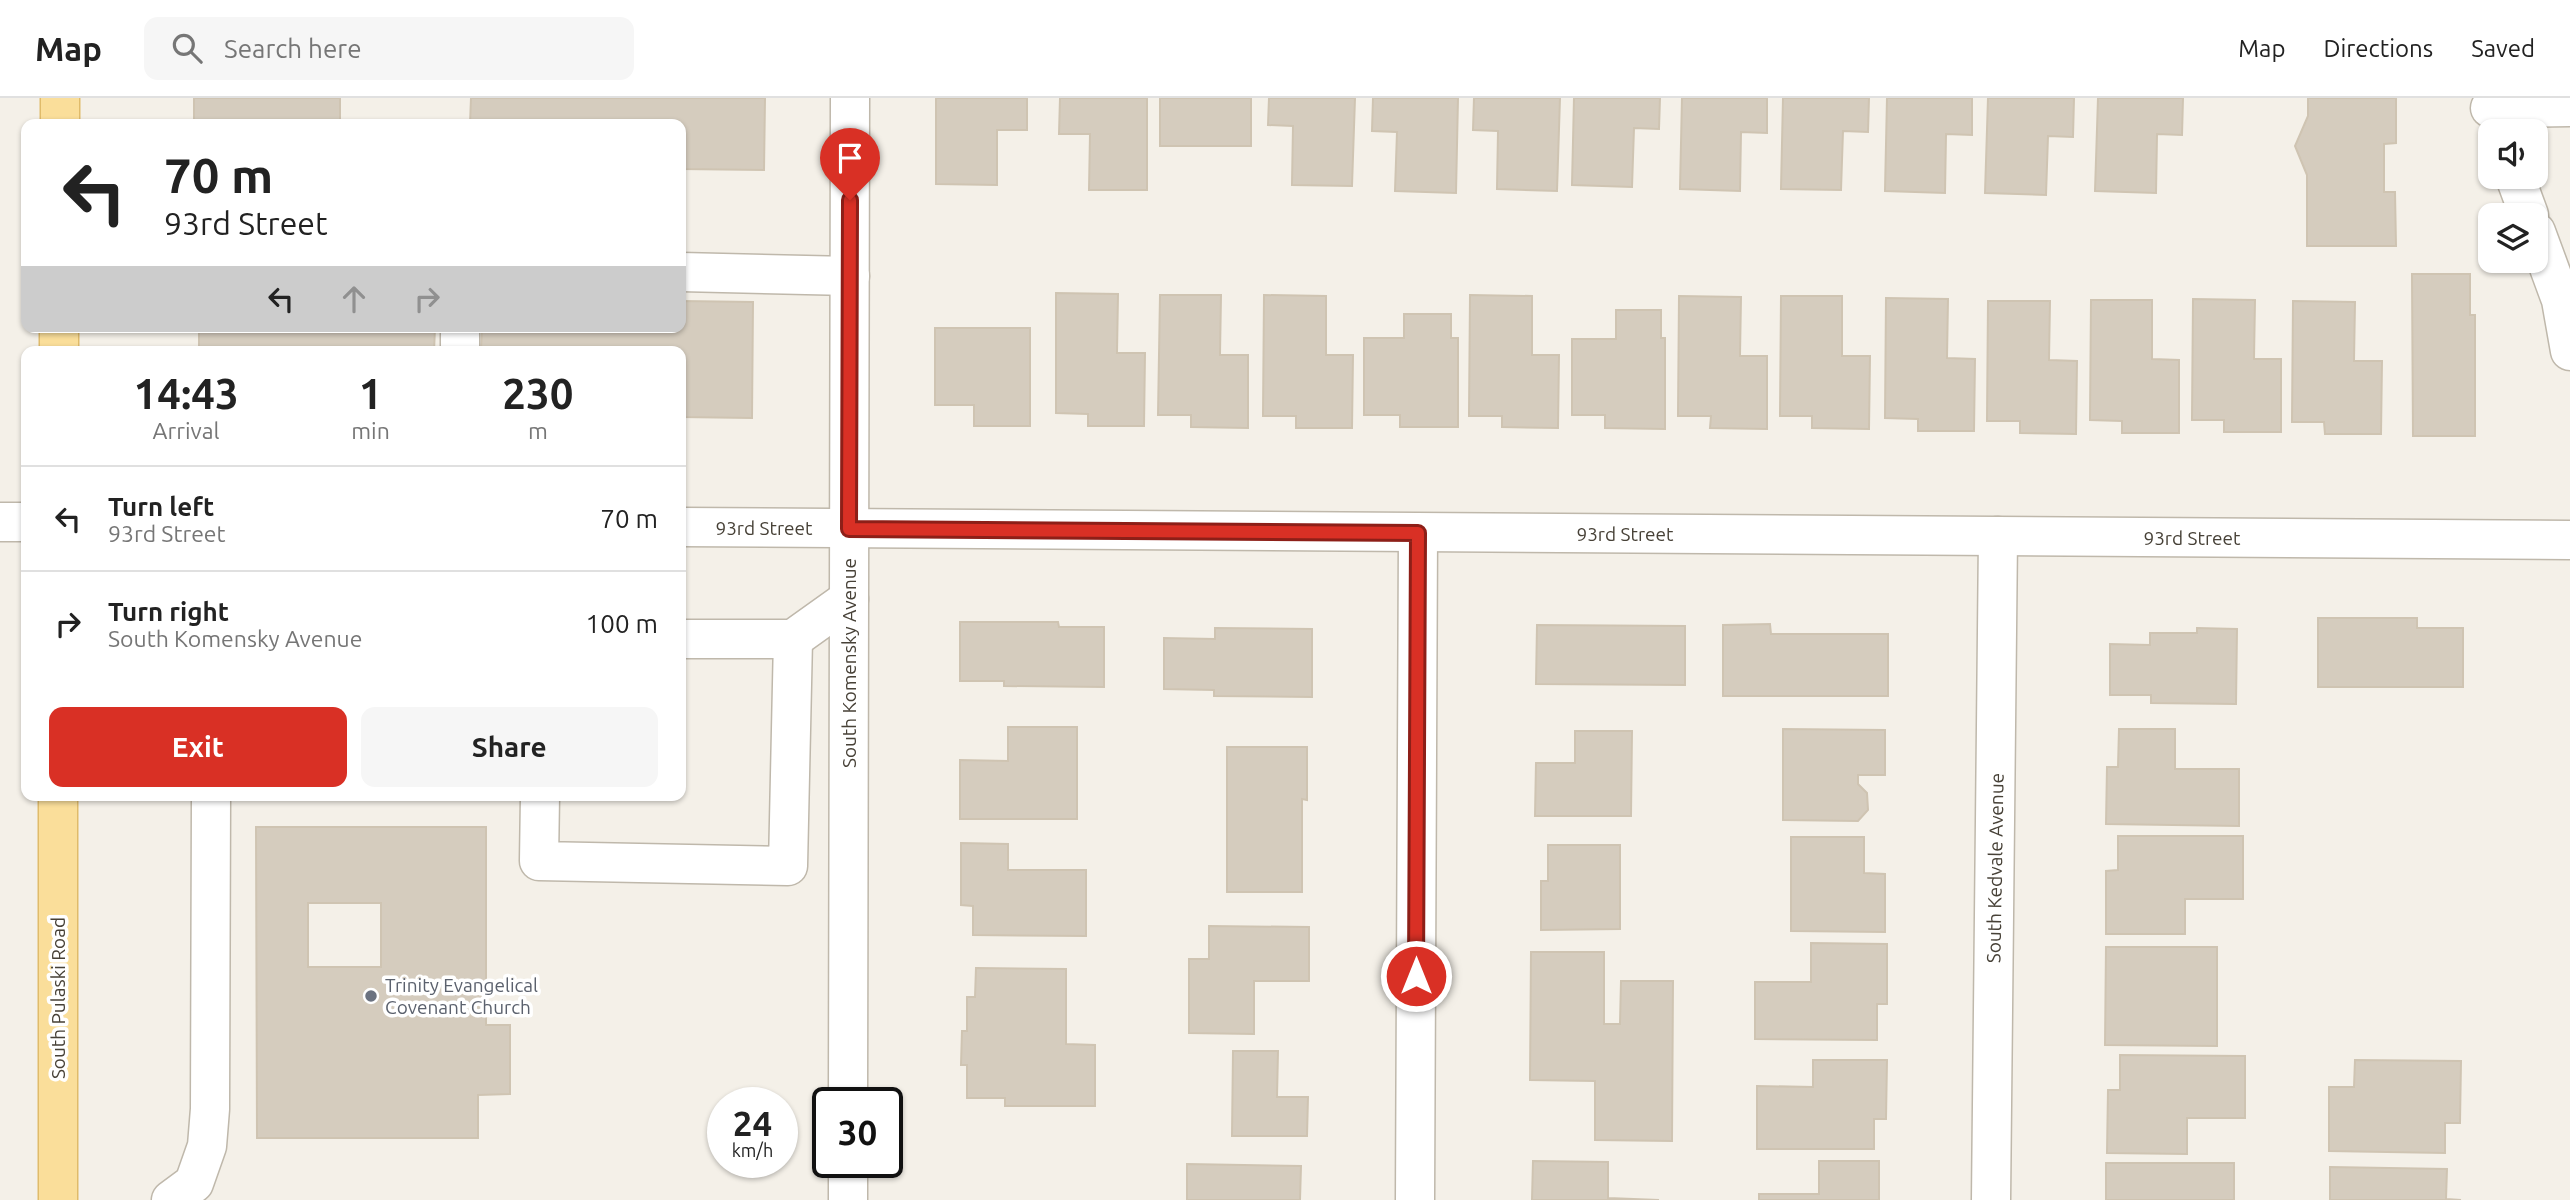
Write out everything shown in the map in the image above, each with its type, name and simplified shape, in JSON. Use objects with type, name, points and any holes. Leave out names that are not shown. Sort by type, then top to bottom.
[{"type":"main road","points":[[60,98],[60,119]]},
{"type":"main road","name":"South Pulaski Road","points":[[58,801],[58,1200]]},
{"type":"street","name":"South Komensky Avenue","points":[[848,1087],[850,98]]},
{"type":"street","points":[[2491,112],[2570,107]]},
{"type":"street","points":[[2548,265],[2561,300],[2570,351]]},
{"type":"street","points":[[686,272],[850,276]]},
{"type":"street","points":[[0,522],[21,522]]},
{"type":"street","name":"93rd Street","points":[[686,527],[2570,540]]},
{"type":"street","points":[[1415,1200],[1418,533]]},
{"type":"street","name":"South Kedvale Avenue","points":[[1991,1200],[1998,536]]},
{"type":"street","points":[[686,639],[793,639],[849,600]]},
{"type":"street","points":[[540,801],[539,861],[788,866],[793,639]]},
{"type":"street","points":[[171,1200],[194,1183],[207,1146],[211,1095],[211,801]]},
{"type":"street","points":[[848,1178],[848,1200]]},
{"type":"building","points":[[194,98],[340,98],[340,119],[194,119]]},
{"type":"building","points":[[471,98],[765,98],[764,170],[686,169],[686,119],[470,119]]},
{"type":"building","points":[[936,98],[1027,98],[1027,130],[997,130],[997,185],[936,184]]},
{"type":"building","points":[[1060,98],[1147,98],[1147,190],[1089,190],[1090,134],[1059,134]]},
{"type":"building","points":[[1160,98],[1251,98],[1251,146],[1160,146]]},
{"type":"building","points":[[1269,98],[1355,98],[1352,186],[1292,185],[1293,126],[1268,125]]},
{"type":"building","points":[[1373,98],[1458,98],[1456,193],[1395,191],[1397,132],[1372,131]]},
{"type":"building","points":[[1474,98],[1560,98],[1557,191],[1497,189],[1498,131],[1473,130]]},
{"type":"building","points":[[1574,98],[1660,98],[1659,129],[1634,128],[1632,187],[1572,185]]},
{"type":"building","points":[[1682,98],[1767,98],[1767,133],[1741,132],[1740,191],[1680,189]]},
{"type":"building","points":[[1783,98],[1869,98],[1868,132],[1843,131],[1841,190],[1781,189]]},
{"type":"building","points":[[1887,98],[1972,98],[1972,135],[1946,134],[1945,193],[1885,191]]},
{"type":"building","points":[[1988,98],[2074,98],[2073,137],[2048,136],[2046,195],[1985,193]]},
{"type":"building","points":[[2098,98],[2183,98],[2182,135],[2157,134],[2156,193],[2095,191]]},
{"type":"building","points":[[2308,98],[2396,98],[2396,143],[2384,144],[2384,192],[2395,192],[2396,246],[2307,246],[2307,175],[2295,146],[2308,116]]},
{"type":"building","points":[[2412,274],[2470,274],[2470,315],[2475,315],[2475,436],[2413,436]]},
{"type":"building","points":[[1056,293],[1118,294],[1117,353],[1145,353],[1144,426],[1088,426],[1088,414],[1056,413]]},
{"type":"building","points":[[1160,295],[1221,295],[1220,355],[1248,355],[1248,428],[1191,427],[1191,415],[1158,415]]},
{"type":"building","points":[[1264,295],[1326,296],[1326,355],[1353,355],[1352,428],[1296,428],[1296,416],[1263,416]]},
{"type":"building","points":[[1470,295],[1532,296],[1532,355],[1559,355],[1558,428],[1502,427],[1502,416],[1469,416]]},
{"type":"building","points":[[1679,296],[1741,297],[1740,356],[1767,356],[1767,429],[1710,428],[1711,416],[1678,416]]},
{"type":"building","points":[[1781,296],[1842,296],[1842,356],[1870,356],[1869,429],[1812,428],[1812,416],[1780,416]]},
{"type":"building","points":[[1886,298],[1948,299],[1947,358],[1975,359],[1974,431],[1918,431],[1918,419],[1885,418]]},
{"type":"building","points":[[2193,299],[2255,300],[2254,359],[2281,359],[2281,432],[2224,432],[2224,420],[2192,420]]},
{"type":"building","points":[[2091,300],[2152,300],[2152,359],[2179,360],[2179,433],[2122,433],[2122,421],[2090,420]]},
{"type":"building","points":[[686,301],[753,302],[752,418],[686,417],[686,346],[481,346],[482,333],[686,333]]},
{"type":"building","points":[[1988,301],[2050,301],[2049,360],[2077,361],[2076,434],[2020,433],[2020,421],[1987,421]]},
{"type":"building","points":[[2293,301],[2355,302],[2354,361],[2382,361],[2381,434],[2325,434],[2324,422],[2292,422]]},
{"type":"building","points":[[1616,310],[1661,310],[1661,338],[1665,338],[1665,429],[1605,428],[1605,415],[1572,415],[1572,339],[1616,339]]},
{"type":"building","points":[[1404,314],[1451,314],[1451,338],[1458,338],[1458,427],[1400,427],[1400,415],[1364,415],[1364,338],[1404,338]]},
{"type":"building","points":[[935,328],[1030,328],[1030,426],[974,426],[974,405],[935,405]]},
{"type":"building","points":[[199,333],[435,333],[434,346],[199,346]]},
{"type":"building","points":[[2318,618],[2417,618],[2417,628],[2463,628],[2463,687],[2318,687]]},
{"type":"building","points":[[960,622],[1058,622],[1059,627],[1104,627],[1104,687],[1004,686],[1004,681],[960,681]]},
{"type":"building","points":[[1770,624],[1771,634],[1888,634],[1888,696],[1723,696],[1723,625]]},
{"type":"building","points":[[1537,625],[1685,626],[1685,685],[1536,684]]},
{"type":"building","points":[[1215,628],[1312,629],[1312,697],[1214,696],[1214,690],[1164,689],[1164,638],[1215,639]]},
{"type":"building","points":[[2197,628],[2237,629],[2236,704],[2151,703],[2151,695],[2110,695],[2110,644],[2150,645],[2150,633],[2197,633]]},
{"type":"building","points":[[1008,727],[1077,727],[1077,819],[960,819],[960,760],[1008,761]]},
{"type":"building","points":[[1783,729],[1885,730],[1885,775],[1858,775],[1858,784],[1867,793],[1868,810],[1858,821],[1783,820]]},
{"type":"building","points":[[2119,729],[2175,729],[2175,769],[2239,769],[2239,826],[2106,824],[2107,767],[2118,767]]},
{"type":"building","points":[[1575,731],[1632,731],[1631,816],[1535,816],[1536,763],[1575,763]]},
{"type":"building","points":[[1227,747],[1307,747],[1307,800],[1302,799],[1302,892],[1227,892]]},
{"type":"building","name":"Trinity Evangelical Covenant Church","points":[[256,827],[486,827],[486,1025],[510,1025],[510,1094],[478,1095],[478,1138],[257,1138]],"holes":[[[308,903],[381,903],[381,967],[308,967]]]},
{"type":"building","points":[[2118,836],[2243,836],[2243,899],[2185,899],[2185,934],[2106,934],[2106,871],[2118,870]]},
{"type":"building","points":[[1791,837],[1864,837],[1864,873],[1885,874],[1885,932],[1791,931]]},
{"type":"building","points":[[961,843],[1008,844],[1008,870],[1086,870],[1086,936],[973,935],[973,906],[961,905]]},
{"type":"building","points":[[1548,845],[1620,845],[1620,929],[1541,930],[1541,881],[1548,881]]},
{"type":"building","points":[[1209,926],[1309,927],[1309,981],[1254,981],[1254,1034],[1189,1033],[1189,959],[1209,959]]},
{"type":"building","points":[[1811,943],[1887,944],[1887,1004],[1877,1004],[1877,1040],[1755,1039],[1755,982],[1811,982]]},
{"type":"building","points":[[2106,947],[2217,947],[2217,1046],[2105,1045]]},
{"type":"building","points":[[1531,952],[1604,952],[1604,1024],[1620,1024],[1621,981],[1673,981],[1672,1141],[1595,1140],[1595,1081],[1530,1080]]},
{"type":"building","points":[[976,968],[1066,969],[1066,1044],[1095,1045],[1095,1106],[1005,1106],[1005,1098],[967,1098],[967,1065],[961,1065],[962,1031],[967,1031],[967,997],[975,997]]},
{"type":"building","points":[[1233,1051],[1278,1051],[1277,1097],[1308,1097],[1307,1136],[1232,1136]]},
{"type":"building","points":[[2120,1055],[2245,1056],[2245,1118],[2187,1118],[2187,1154],[2107,1153],[2108,1090],[2120,1090]]},
{"type":"building","points":[[1813,1060],[1887,1060],[1886,1119],[1874,1119],[1874,1149],[1757,1149],[1757,1086],[1813,1087]]},
{"type":"building","points":[[2355,1060],[2461,1061],[2460,1123],[2445,1123],[2445,1153],[2329,1151],[2329,1087],[2354,1087]]},
{"type":"building","points":[[1533,1161],[1608,1162],[1608,1198],[1659,1200],[1532,1200]]},
{"type":"building","points":[[1819,1161],[1879,1161],[1879,1200],[1759,1200],[1759,1194],[1819,1194]]},
{"type":"building","points":[[2106,1163],[2234,1163],[2234,1200],[2106,1200]]},
{"type":"building","points":[[1187,1164],[1301,1166],[1300,1200],[1187,1200]]},
{"type":"building","points":[[2330,1167],[2447,1169],[2446,1199],[2461,1200],[2330,1200]]},
{"type":"place","name":"Trinity Evangelical Covenant Church","points":[[371,996]]},
{"type":"route","points":[[850,200],[849,529],[1418,533],[1416,976]]}]
